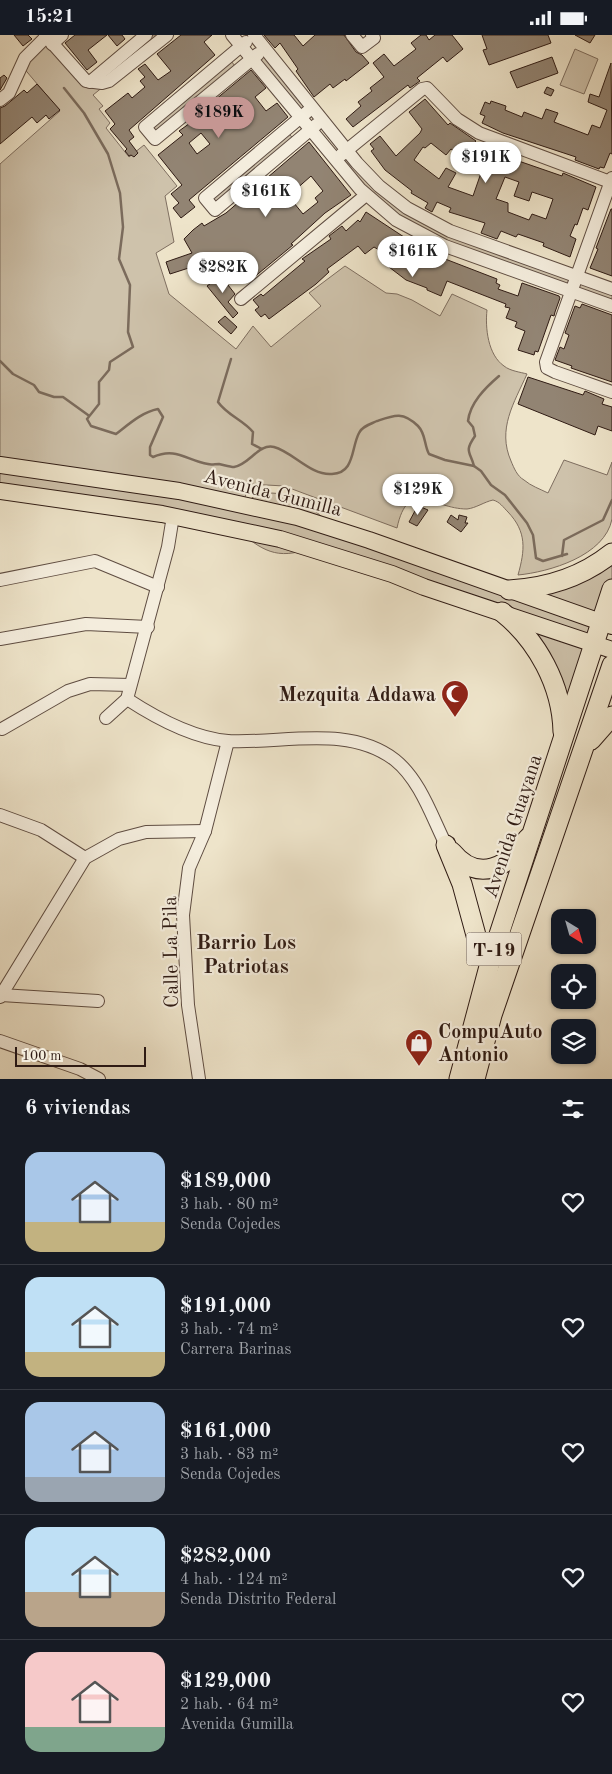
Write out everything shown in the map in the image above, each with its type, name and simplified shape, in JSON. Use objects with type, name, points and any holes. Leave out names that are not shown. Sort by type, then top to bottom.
[{"type":"highway","points":[[509,589],[543,587],[557,583],[587,570],[612,553]]},
{"type":"highway","name":"Avenida Guayana","points":[[459,1079],[491,959],[538,822],[562,744],[603,647],[612,589]]},
{"type":"highway","points":[[502,612],[529,638],[549,675],[562,715],[562,744]]},
{"type":"highway","name":"Avenida Guayana","points":[[475,1079],[492,1015],[612,665]]},
{"type":"highway","points":[[584,749],[612,716]]},
{"type":"highway","points":[[446,845],[458,860],[470,869],[487,869],[506,862],[516,853],[538,822]]},
{"type":"highway","points":[[446,845],[462,884],[477,939],[491,959]]},
{"type":"main road","name":"Avenida Gumilla","points":[[0,465],[132,483],[272,511],[369,540],[607,625]]},
{"type":"main road","points":[[0,491],[173,516],[245,530],[311,548],[603,647]]},
{"type":"street","points":[[0,100],[9,93],[25,58],[48,39],[62,35]]},
{"type":"street","points":[[90,82],[146,35]]},
{"type":"street","points":[[48,39],[86,81],[108,82],[167,35]]},
{"type":"street","points":[[232,35],[366,195],[396,220],[436,242],[612,306]]},
{"type":"street","points":[[265,49],[155,139],[144,127],[254,35],[347,150],[386,192],[425,220],[612,289]]},
{"type":"street","points":[[352,35],[362,47],[374,38],[372,35]]},
{"type":"street","points":[[336,160],[422,89],[427,88],[457,119],[479,133],[611,180],[547,358],[547,368],[612,392]]},
{"type":"street","points":[[313,108],[205,198],[215,210],[322,120]]},
{"type":"street","points":[[241,299],[366,195]]},
{"type":"street","points":[[106,718],[127,699],[148,627],[173,516]]},
{"type":"street","points":[[0,580],[94,561],[158,587]]},
{"type":"street","points":[[0,639],[86,623],[148,627]]},
{"type":"street","points":[[2,729],[68,691],[90,684],[130,685]]},
{"type":"street","points":[[127,699],[154,717],[205,737],[228,741],[318,738],[367,744],[396,761],[414,781],[446,845]]},
{"type":"street","name":"Calle La Pila","points":[[199,1079],[188,1005],[184,915],[189,867],[204,831],[228,741]]},
{"type":"street","points":[[0,815],[41,830],[85,858]]},
{"type":"street","points":[[98,1001],[0,996],[85,858],[119,839],[146,832],[204,831]]},
{"type":"street","points":[[0,1041],[99,1079]]},
{"type":"shaded area","points":[[146,35],[167,35],[93,95],[103,106],[99,109],[110,123],[106,128],[129,157],[144,145],[177,186],[165,196],[174,242],[156,253],[169,294],[236,349],[253,326],[271,347],[321,306],[309,293],[345,266],[386,293],[397,294],[412,300],[440,316],[452,294],[487,310],[487,333],[494,355],[506,368],[527,374],[506,427],[507,449],[519,476],[548,493],[564,460],[607,475],[612,462],[612,519],[607,532],[599,543],[574,560],[560,566],[518,575],[523,549],[519,527],[501,505],[493,500],[467,509],[455,508],[423,499],[415,500],[408,504],[402,513],[397,528],[284,486],[249,484],[243,504],[260,494],[282,494],[292,497],[311,508],[335,529],[509,590],[612,553],[612,626],[602,623],[562,715],[515,623],[311,548],[299,552],[279,553],[262,548],[236,529],[0,491],[0,164],[60,111],[22,66],[46,37],[85,84]]},
{"type":"shaded area","points":[[265,48],[313,108],[301,118],[252,59]]},
{"type":"shaded area","points":[[575,49],[598,59],[584,94],[560,85]]},
{"type":"shaded area","points":[[228,57],[238,70],[155,139],[145,127]]},
{"type":"shaded area","points":[[286,130],[296,142],[215,210],[205,198]]},
{"type":"shaded area","points":[[347,150],[407,208],[612,289],[612,306],[416,232],[336,160]]},
{"type":"building","points":[[14,35],[28,35],[32,39],[23,46]]},
{"type":"building","points":[[75,35],[107,35],[88,50],[97,62],[87,70],[65,43]]},
{"type":"building","points":[[108,35],[122,35],[125,39],[117,46]]},
{"type":"building","points":[[181,35],[212,35],[204,42],[215,55],[129,130],[134,137],[129,141],[138,153],[134,157],[129,156],[125,151],[127,149],[110,129],[115,124],[105,111],[128,93],[132,98],[145,87],[140,81],[145,77],[138,69],[145,64],[158,80],[171,71],[157,54]]},
{"type":"building","points":[[264,35],[294,35],[303,46],[315,35],[344,35],[356,52],[362,55],[369,63],[346,81],[345,79],[333,88],[330,84],[314,97],[280,43],[275,48]]},
{"type":"building","points":[[421,35],[426,35],[429,40],[435,35],[452,35],[463,49],[447,62],[443,57],[417,78],[420,81],[410,88],[408,85],[353,127],[346,119],[361,106],[358,102],[372,91],[370,88],[384,77],[373,63],[384,54],[394,66],[416,49],[411,43]]},
{"type":"building","points":[[482,35],[548,35],[551,43],[489,65],[483,50],[487,49]]},
{"type":"building","points":[[575,35],[595,35],[590,43]]},
{"type":"building","points":[[552,57],[558,73],[517,88],[510,72]]},
{"type":"building","points":[[611,63],[612,154],[610,153],[604,168],[600,167],[599,169],[575,160],[576,157],[503,133],[482,123],[485,116],[480,114],[485,102],[490,104],[491,101],[506,106],[505,110],[522,117],[524,112],[542,119],[546,109],[558,113],[554,122],[588,135],[592,125],[600,128],[607,110],[588,102],[590,94],[599,97]]},
{"type":"building","points":[[251,70],[266,88],[255,97],[266,111],[277,103],[288,117],[189,200],[195,207],[181,218],[173,208],[179,203],[171,194],[182,185],[158,155],[183,135],[179,131],[218,103],[215,100]],"holes":[[[201,133],[210,144],[197,154],[189,143]]]},
{"type":"building","points":[[4,75],[7,78],[0,90],[0,78]]},
{"type":"building","points":[[37,84],[60,110],[49,119],[46,115],[37,123],[32,117],[0,144],[0,108],[24,90],[27,93]]},
{"type":"building","points":[[547,87],[554,90],[551,96],[544,93]]},
{"type":"building","points":[[425,99],[448,125],[450,123],[476,141],[474,143],[490,149],[491,146],[509,153],[507,157],[562,176],[563,173],[596,187],[588,210],[583,208],[577,225],[575,224],[570,236],[576,239],[570,257],[543,246],[544,243],[518,234],[516,237],[501,231],[497,239],[481,233],[485,223],[449,212],[451,208],[437,202],[432,212],[425,208],[428,203],[411,193],[412,191],[385,170],[371,151],[374,149],[370,144],[380,136],[396,156],[420,133],[422,129],[409,112]],"holes":[[[431,143],[446,155],[451,149],[471,163],[470,165],[482,170],[473,196],[448,187],[456,173],[446,168],[439,179],[414,160],[423,147],[425,148]],[[505,177],[519,182],[514,196],[529,201],[532,192],[553,199],[546,219],[532,214],[529,220],[508,212],[508,203],[496,199]]]},
{"type":"building","points":[[309,142],[351,195],[325,213],[291,244],[293,245],[253,278],[250,275],[247,278],[235,264],[221,276],[210,262],[201,269],[198,265],[170,274],[166,262],[192,253],[184,239],[202,223],[204,226],[226,213]],"holes":[[[311,176],[323,191],[315,198],[318,202],[303,214],[294,203],[298,196],[294,191]]]},
{"type":"building","points":[[612,209],[612,276],[590,268]]},
{"type":"building","points":[[366,212],[407,239],[417,247],[415,251],[438,260],[440,257],[497,279],[496,283],[500,285],[498,289],[518,296],[522,283],[559,296],[554,316],[551,315],[538,352],[535,351],[534,355],[518,350],[525,331],[515,327],[517,322],[506,318],[510,308],[505,307],[506,304],[447,281],[441,296],[427,290],[427,288],[406,280],[389,267],[394,259],[374,247],[365,254],[358,246],[327,269],[329,272],[316,284],[269,319],[265,314],[261,317],[255,310],[259,307],[253,300],[261,294],[263,296],[305,261],[302,259],[331,239],[329,236],[342,226],[346,231],[358,220],[360,222]]},
{"type":"building","points":[[221,276],[235,294],[228,302],[238,313],[233,318],[207,286]]},
{"type":"building","points":[[582,304],[612,315],[612,382],[571,368],[572,366],[555,360],[560,347],[564,349],[569,335],[565,333],[575,306],[580,308]]},
{"type":"building","points":[[225,316],[237,327],[231,334],[218,322]]},
{"type":"building","points":[[528,377],[583,395],[585,391],[604,399],[602,404],[612,407],[612,431],[598,426],[595,435],[518,404]]},
{"type":"building","points":[[421,507],[428,510],[417,526],[409,522],[416,509],[419,510]]},
{"type":"building","points":[[451,515],[458,520],[459,515],[467,517],[465,523],[468,523],[461,532],[447,522]]},
{"type":"waterway","points":[[64,88],[84,113],[108,154],[120,193],[123,227],[119,259],[130,285],[128,332],[133,347],[110,362],[109,370],[99,382],[99,404],[87,419],[91,426],[116,434],[141,416],[158,409],[163,417],[150,447],[150,455],[153,457],[168,453],[209,464],[234,467],[264,448],[274,447],[309,468],[324,474],[332,474],[339,473],[349,465],[356,439],[362,429],[369,424],[388,417],[403,416],[413,421],[421,429],[429,454],[445,460],[474,466],[481,471],[491,485],[505,495],[527,523],[533,535],[536,558],[543,561],[567,554]]},
{"type":"waterway","points":[[231,359],[218,402],[253,432],[252,444],[262,449]]},
{"type":"waterway","points":[[0,361],[13,374],[34,385],[39,392],[54,397],[63,397],[88,415]]},
{"type":"waterway","points":[[474,466],[469,449],[475,436],[473,427],[468,421],[469,414],[479,396],[499,376]]},
{"type":"waterway","points":[[562,556],[564,540],[603,520],[612,500]]},
{"type":"place","name":"Mezquita Addawa","points":[[455,718]]},
{"type":"place","name":"CompuAuto Antonio","points":[[419,1067]]},
{"type":"district","name":"Barrio Los Patriotas","points":[[246,954]]}]
